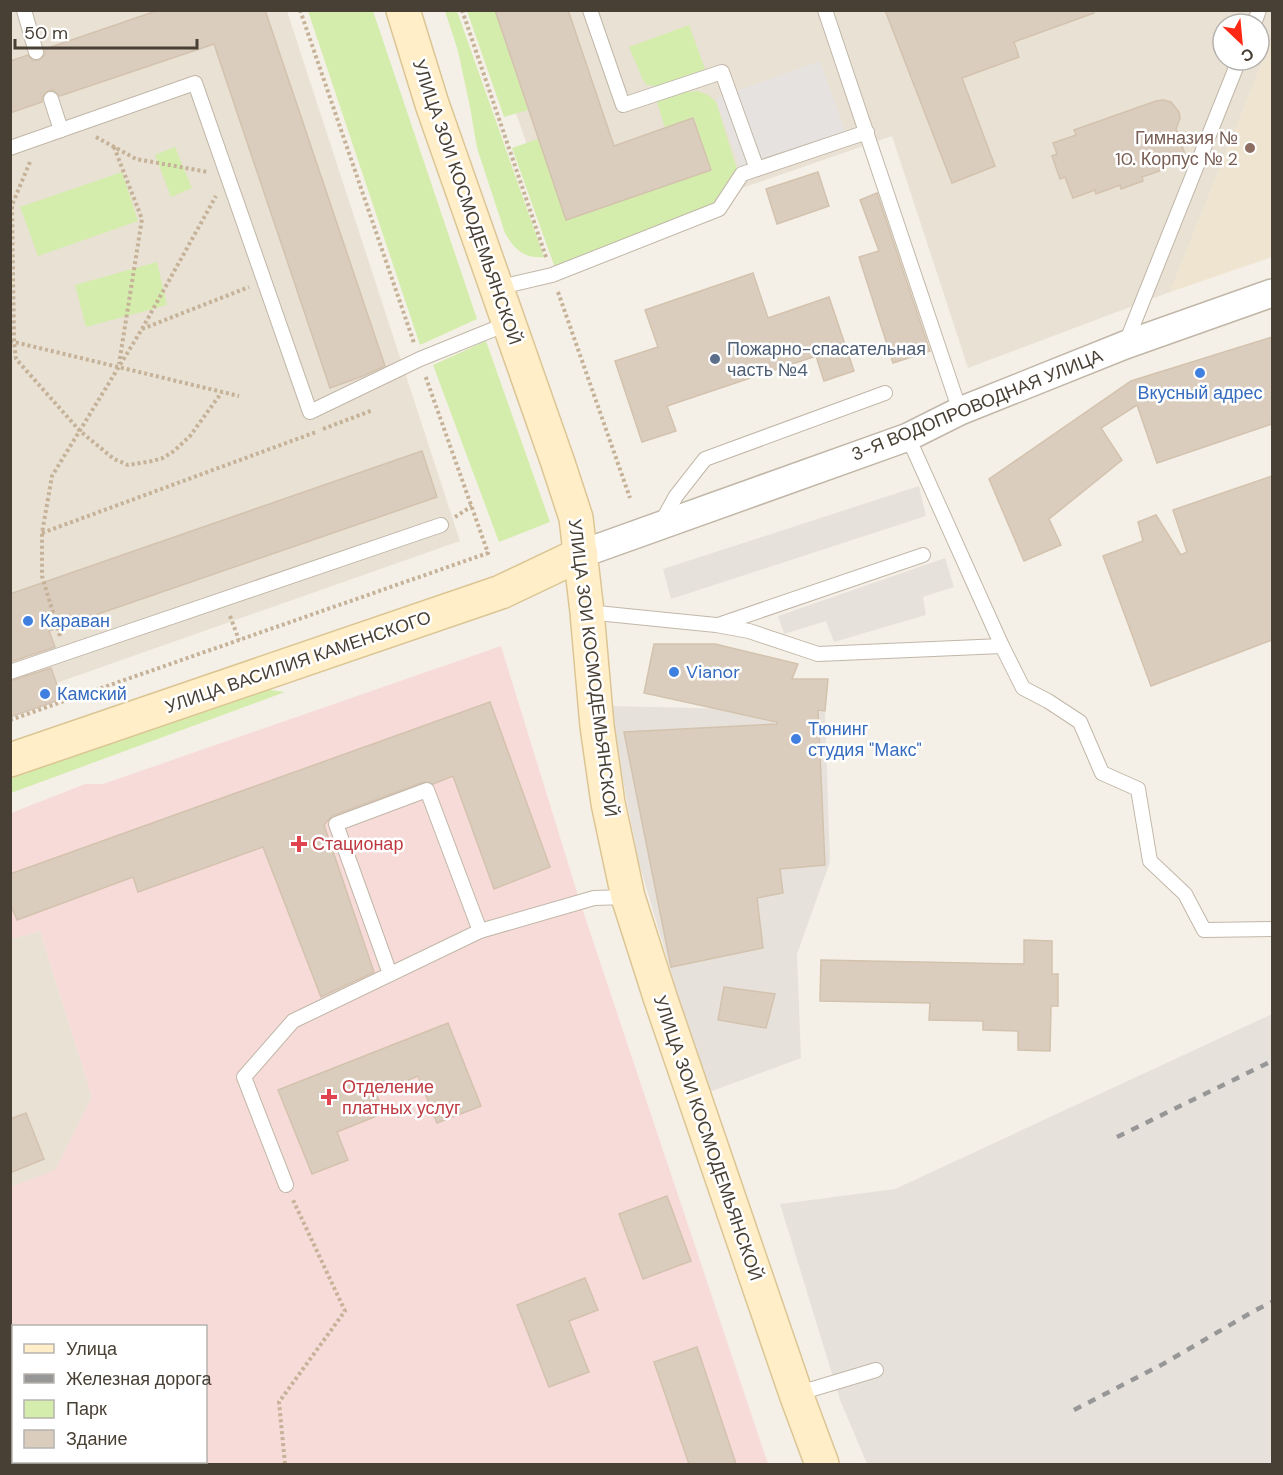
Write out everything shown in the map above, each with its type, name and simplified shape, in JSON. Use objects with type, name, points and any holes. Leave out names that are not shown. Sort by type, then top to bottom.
[{"type":"main road","name":"УЛИЦА ЗОИ КОСМОДЕМЬЯНСКОЙ","points":[[403,10],[432,104],[576,518],[597,726],[608,803],[628,897],[660,997],[822,1464]]},
{"type":"main road","name":"УЛИЦА ВАСИЛИЯ КАМЕНСКОГО","points":[[10,760],[501,592],[581,554]]},
{"type":"street","name":"3-Я ВОДОПРОВОДНАЯ УЛИЦА","points":[[581,554],[908,437],[960,411],[1125,345],[1272,293]]},
{"type":"lane","points":[[24,10],[36,52]]},
{"type":"lane","points":[[590,10],[623,105],[722,72],[757,169]]},
{"type":"lane","points":[[825,10],[960,411]]},
{"type":"lane","points":[[1125,345],[1234,72]]},
{"type":"lane","points":[[10,148],[195,83],[310,412],[420,359],[509,323]]},
{"type":"lane","points":[[51,99],[61,130]]},
{"type":"lane","points":[[496,288],[552,275],[719,209],[742,174],[867,132]]},
{"type":"lane","points":[[660,525],[676,496],[705,459],[885,393]]},
{"type":"lane","points":[[908,437],[1023,688],[1080,722],[1102,773],[1138,789],[1150,861],[1185,894],[1204,930],[1272,929]]},
{"type":"lane","points":[[10,672],[441,525]]},
{"type":"lane","points":[[716,625],[923,555]]},
{"type":"lane","points":[[587,612],[716,625],[749,631],[818,654],[1002,646]]},
{"type":"lane","points":[[390,974],[336,824],[427,790],[480,931]]},
{"type":"lane","points":[[286,1185],[244,1077],[293,1021],[480,931],[594,898],[628,897]]},
{"type":"lane","points":[[796,1394],[876,1370]]},
{"type":"path","points":[[10,720],[488,553],[300,10]]},
{"type":"path","points":[[462,10],[630,498]]},
{"type":"path","points":[[66,653],[42,576],[42,533],[52,476],[142,329],[228,176],[136,159],[75,125]]},
{"type":"path","points":[[39,138],[12,205],[12,341],[16,359],[80,431],[114,459],[128,465],[163,458],[182,444],[222,392]]},
{"type":"path","points":[[114,147],[142,219],[119,368]]},
{"type":"path","points":[[142,329],[264,282]]},
{"type":"path","points":[[12,341],[239,396]]},
{"type":"path","points":[[42,533],[373,410]]},
{"type":"path","points":[[224,600],[239,640]]},
{"type":"path","points":[[285,1464],[279,1402],[345,1311],[286,1185]]},
{"type":"shaded area","points":[[1272,10],[1271,40],[1271,12],[1211,12],[1211,72],[1258,72],[1170,292],[968,368],[892,136],[564,250],[480,11]]},
{"type":"shaded area","points":[[10,11],[287,11],[460,541],[11,699]]},
{"type":"shaded area","name":"Гимназия № 10. Корпус № 2","points":[[1272,38],[1272,257],[1170,292],[1258,72],[1271,72]]},
{"type":"shaded area","points":[[820,61],[848,139],[742,174],[716,98]]},
{"type":"shaded area","points":[[919,486],[926,516],[671,599],[663,569]]},
{"type":"shaded area","points":[[945,558],[954,587],[923,597],[926,615],[834,642],[826,621],[784,634],[778,616]]},
{"type":"shaded area","points":[[501,646],[580,902],[768,1464],[11,1464],[11,1187],[55,1170],[92,1097],[40,931],[11,939],[11,813],[85,784],[103,784]]},
{"type":"shaded area","points":[[609,706],[825,711],[830,862],[797,954],[801,1058],[707,1093],[638,860]]},
{"type":"shaded area","points":[[40,931],[92,1097],[55,1171],[11,1187],[11,939]]},
{"type":"shaded area","points":[[1272,1014],[1272,1464],[867,1464],[840,1400],[780,1204],[895,1189]]},
{"type":"green space","points":[[308,11],[373,11],[477,319],[420,345]]},
{"type":"green space","points":[[445,11],[457,11],[544,257],[525,255],[520,252],[505,233],[477,148],[458,51]]},
{"type":"green space","points":[[467,11],[495,11],[528,110],[504,117]]},
{"type":"green space","points":[[689,25],[705,69],[657,86],[647,85],[629,47]]},
{"type":"green space","points":[[698,91],[708,95],[716,102],[739,175],[716,207],[555,268],[512,148],[538,139],[566,220],[711,170],[694,118],[665,128],[657,102],[686,92]]},
{"type":"green space","points":[[175,147],[192,188],[171,197],[155,155]]},
{"type":"green space","points":[[122,172],[138,221],[38,256],[20,207]]},
{"type":"green space","points":[[157,262],[167,305],[86,327],[75,285]]},
{"type":"green space","points":[[486,341],[550,522],[499,542],[433,365]]},
{"type":"green space","points":[[256,688],[285,692],[11,793],[11,769]]},
{"type":"building","points":[[159,10],[265,10],[385,366],[330,388],[214,44],[60,96],[53,90],[48,91],[42,97],[42,102],[10,113],[10,61],[28,55],[33,61],[39,60],[45,55],[45,49]]},
{"type":"building","points":[[495,10],[568,10],[614,146],[693,118],[711,170],[566,220]]},
{"type":"building","points":[[885,10],[1093,10],[1094,13],[1014,42],[1019,57],[962,78],[995,166],[952,183]]},
{"type":"building","points":[[1163,100],[1171,102],[1179,112],[1180,118],[1176,129],[1186,157],[1164,166],[1165,169],[1142,177],[1143,181],[1121,189],[1120,185],[1096,194],[1095,190],[1073,198],[1065,177],[1060,179],[1052,156],[1057,154],[1053,143],[1076,135],[1074,130]]},
{"type":"building","points":[[818,172],[829,206],[777,224],[766,189]]},
{"type":"building","points":[[877,193],[930,351],[893,363],[859,257],[879,251],[860,200]]},
{"type":"building","name":"Пожарно-спасательная часть №4","points":[[753,273],[768,318],[829,297],[854,371],[824,381],[816,356],[667,406],[676,431],[642,442],[615,361],[658,347],[645,310]]},
{"type":"building","points":[[1272,337],[1272,424],[1157,463],[1137,405],[1101,428],[1122,460],[1049,519],[1061,545],[1024,561],[989,479],[1131,381]]},
{"type":"building","points":[[422,451],[437,497],[49,631],[55,647],[10,662],[10,594]]},
{"type":"building","points":[[1272,476],[1272,640],[1151,686],[1103,556],[1143,541],[1138,522],[1156,515],[1181,555],[1187,552],[1173,510]]},
{"type":"building","points":[[654,644],[715,644],[798,664],[792,679],[828,679],[825,711],[818,710],[825,865],[780,869],[783,893],[757,898],[763,948],[671,967],[624,732],[777,724],[777,722],[644,693]]},
{"type":"building","points":[[51,668],[62,699],[10,717],[10,681]]},
{"type":"building","points":[[490,702],[550,867],[494,889],[453,776],[433,784],[424,782],[332,816],[324,825],[374,972],[321,997],[263,847],[138,892],[133,877],[17,920],[10,903],[10,874]]},
{"type":"building","points":[[1024,940],[1052,941],[1052,974],[1058,974],[1058,1006],[1051,1006],[1050,1051],[1018,1050],[1018,1031],[983,1030],[983,1021],[929,1020],[930,1003],[820,1001],[821,960],[1024,964]]},
{"type":"building","points":[[724,987],[775,994],[766,1028],[718,1020]]},
{"type":"building","name":"Отделение платных услуг","points":[[448,1023],[481,1106],[437,1123],[418,1076],[376,1093],[384,1113],[337,1132],[348,1160],[312,1174],[278,1090]]},
{"type":"building","points":[[26,1113],[44,1159],[10,1173],[10,1119]]},
{"type":"building","points":[[667,1196],[691,1261],[643,1279],[619,1214]]},
{"type":"building","points":[[585,1278],[598,1310],[569,1321],[589,1372],[549,1387],[517,1305]]},
{"type":"building","points":[[697,1347],[736,1464],[689,1464],[654,1362]]},
{"type":"railway","points":[[1117,1137],[1272,1061]]},
{"type":"railway","points":[[1074,1410],[1163,1364],[1272,1302]]},
{"type":"place","name":"Гимназия № 10. Корпус № 2","points":[[1250,148]]},
{"type":"place","name":"Пожарно-спасательная часть №4","points":[[715,359]]},
{"type":"place","name":"Вкусный адрес","points":[[1200,373]]},
{"type":"place","name":"Караван","points":[[28,621]]},
{"type":"place","name":"Vianor","points":[[674,672]]},
{"type":"place","name":"Камский","points":[[45,694]]},
{"type":"place","name":"Тюнинг студия \"Макс\"","points":[[796,739]]},
{"type":"place","name":"Стационар","points":[[299,844]]},
{"type":"place","name":"Отделение платных услуг","points":[[329,1097]]}]
